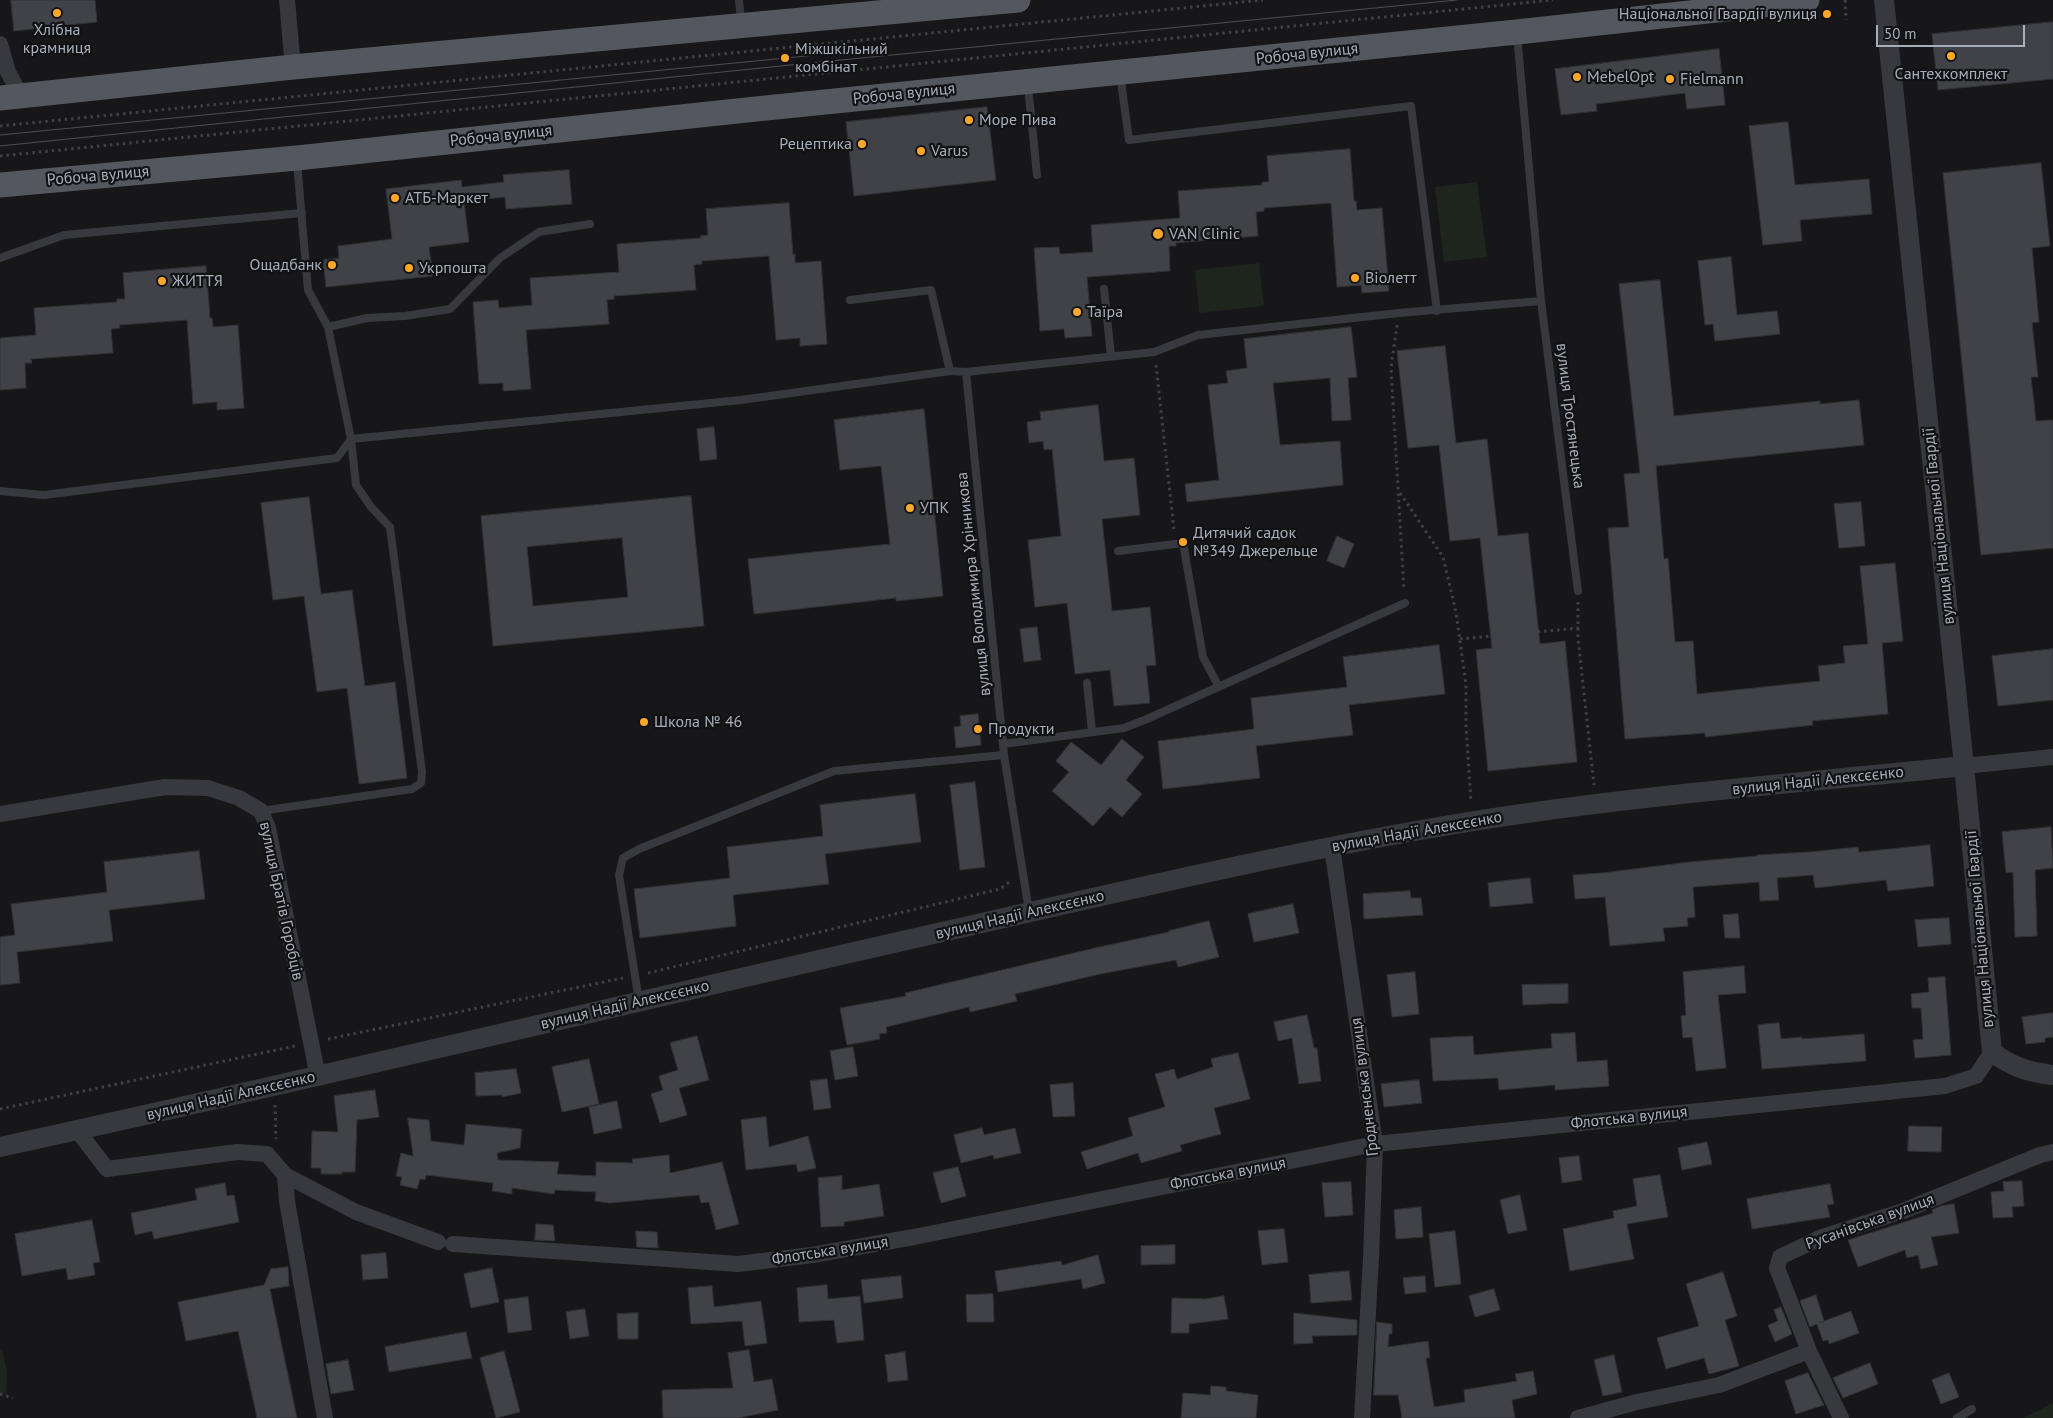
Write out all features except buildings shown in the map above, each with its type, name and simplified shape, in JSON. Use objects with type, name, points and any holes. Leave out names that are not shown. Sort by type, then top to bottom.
[{"type":"main road","points":[[10,97],[294,68],[1018,0]]},
{"type":"main road","name":"Робоча вулиця","points":[[0,185],[296,158],[1027,81],[1517,32],[1807,0]]},
{"type":"street","points":[[287,0],[294,68]]},
{"type":"street","name":"вулиця Національної Гвардії","points":[[1884,0],[1992,1052]]},
{"type":"street","points":[[0,44],[8,72],[10,97]]},
{"type":"street","name":"вулиця Надії Алексєєнко","points":[[0,1147],[318,1077],[639,1001],[1029,913],[1332,847],[1472,822],[1596,803],[2053,757]]},
{"type":"street","name":"вулиця Братів Горобців","points":[[0,814],[165,787],[208,788],[239,798],[260,811],[268,828],[318,1077]]},
{"type":"street","name":"Гродненська вулиця","points":[[1332,847],[1374,1144],[1371,1258],[1362,1418]]},
{"type":"street","points":[[1992,1052],[2007,1064],[2053,1075]]},
{"type":"street","name":"Флотська вулиця","points":[[285,1175],[356,1212],[445,1243],[738,1264],[812,1255],[914,1237],[1374,1144],[1945,1086],[1976,1076],[1992,1052]]},
{"type":"street","points":[[77,1130],[107,1169],[237,1152],[267,1154],[285,1175],[287,1201],[325,1418]]},
{"type":"street","name":"Русанівська вулиця","points":[[1841,1418],[1809,1351],[1778,1268],[1780,1257],[1822,1237],[1903,1211],[2040,1155],[2053,1152]]},
{"type":"street","points":[[1578,1418],[1637,1402],[1719,1385],[1809,1351]]},
{"type":"street","points":[[1626,1418],[1637,1402]]},
{"type":"lane","points":[[739,0],[742,26]]},
{"type":"lane","name":"вулиця Тростянецька","points":[[1517,32],[1541,301],[1578,591]]},
{"type":"lane","points":[[1120,72],[1129,140],[1411,106],[1437,311]]},
{"type":"lane","points":[[1027,81],[1037,176]]},
{"type":"lane","points":[[260,811],[412,789],[421,783],[422,772],[390,527],[371,507],[356,485],[351,439],[328,327],[308,290],[296,158]]},
{"type":"lane","points":[[0,258],[64,235],[302,213]]},
{"type":"lane","points":[[328,327],[367,318],[404,316],[450,309],[500,258],[539,232],[590,224]]},
{"type":"lane","points":[[1104,289],[1111,356]]},
{"type":"lane","points":[[850,300],[931,290],[950,371]]},
{"type":"lane","points":[[0,491],[44,495],[337,458],[351,439],[741,400],[950,371],[966,372],[1154,352],[1198,335],[1399,313],[1541,301]]},
{"type":"lane","name":"вулиця Володимира Хрінникова","points":[[966,372],[1004,755],[1029,913]]},
{"type":"lane","points":[[1118,551],[1183,543],[1203,657],[1219,687]]},
{"type":"lane","points":[[1003,744],[1124,728],[1405,603]]},
{"type":"lane","points":[[1087,683],[1092,732]]},
{"type":"lane","points":[[639,1001],[619,875],[623,858],[639,849],[834,771],[1004,755]]},
{"type":"lane","points":[[1957,1418],[1972,1409]]},
{"type":"path","points":[[0,126],[1263,0]]},
{"type":"path","points":[[0,156],[1553,0]]},
{"type":"path","points":[[1845,0],[1846,20]]},
{"type":"path","points":[[1399,313],[1391,368],[1400,493],[1405,603]]},
{"type":"path","points":[[1154,352],[1176,544]]},
{"type":"path","points":[[1400,493],[1444,557],[1456,612],[1466,685],[1466,726],[1472,822]]},
{"type":"path","points":[[1578,591],[1578,638],[1596,803]]},
{"type":"path","points":[[1460,639],[1579,628]]},
{"type":"path","points":[[0,1110],[310,1043],[635,976],[1000,889],[1023,873]]},
{"type":"path","points":[[276,1144],[277,1112]]},
{"type":"path","points":[[0,1394],[13,1398]]},
{"type":"shaded area","points":[[1477,182],[1487,257],[1444,262],[1435,187]]},
{"type":"shaded area","points":[[1259,263],[1264,306],[1199,313],[1195,270]]},
{"type":"shaded area","points":[[2,1349],[7,1372],[6,1395],[0,1392],[0,1350]]},
{"type":"shaded area","points":[[2053,1403],[2053,1418],[2023,1418]]},
{"type":"tram line","points":[[0,146],[810,63],[1457,0]]},
{"type":"tram line","points":[[0,135],[837,53]]},
{"type":"place","name":"Хлібна крамниця","points":[[57,13]]},
{"type":"place","name":"Національної Гвардії вулиця","points":[[1827,14]]},
{"type":"place","name":"Сантехкомплект","points":[[1951,56]]},
{"type":"place","name":"Міжшкільний комбінат","points":[[785,58]]},
{"type":"place","name":"MebelOpt","points":[[1577,77]]},
{"type":"place","name":"Fielmann","points":[[1670,79]]},
{"type":"place","name":"Море Пива","points":[[969,120]]},
{"type":"place","name":"Рецептика","points":[[862,144]]},
{"type":"place","name":"Varus","points":[[921,151]]},
{"type":"place","name":"АТБ-Маркет","points":[[395,198]]},
{"type":"place","name":"VAN Clinic","points":[[1158,234]]},
{"type":"place","name":"Ощадбанк","points":[[332,265]]},
{"type":"place","name":"Укрпошта","points":[[409,268]]},
{"type":"place","name":"Віолетт","points":[[1355,278]]},
{"type":"place","name":"ЖИТТЯ","points":[[162,281]]},
{"type":"place","name":"Таїра","points":[[1077,312]]},
{"type":"place","name":"УПК","points":[[910,508]]},
{"type":"place","name":"Дитячий садок №349 Джерельце","points":[[1183,542]]},
{"type":"place","name":"Школа № 46","points":[[644,722]]},
{"type":"place","name":"Продукти","points":[[978,729]]}]
